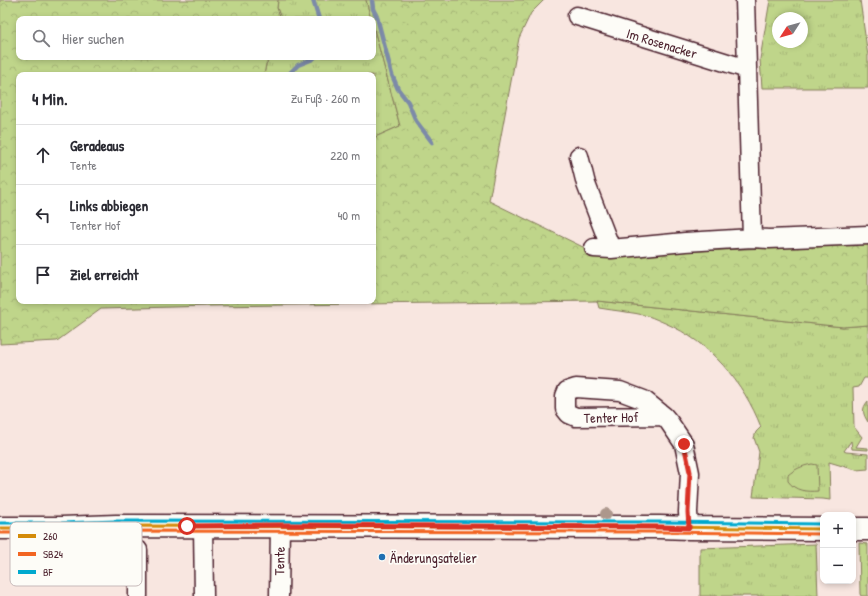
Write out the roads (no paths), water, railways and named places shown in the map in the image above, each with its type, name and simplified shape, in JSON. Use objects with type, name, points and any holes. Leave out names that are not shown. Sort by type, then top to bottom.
[{"type":"main road","name":"Tente","points":[[142,526],[280,525],[820,529]]},
{"type":"main road","points":[[856,529],[868,529]]},
{"type":"street","points":[[745,0],[752,238]]},
{"type":"street","name":"Im Rosenacker","points":[[577,16],[747,69]]},
{"type":"street","points":[[579,156],[603,248],[752,238],[769,239],[868,235]]},
{"type":"street","points":[[664,416],[684,444],[690,472],[688,512],[689,528]]},
{"type":"street","name":"Tente","points":[[279,596],[280,525]]},
{"type":"street","points":[[203,526],[204,596]]},
{"type":"waterway","points":[[313,0],[318,16]]},
{"type":"waterway","points":[[372,0],[373,9],[377,17],[392,75],[398,89],[408,102],[416,121],[432,142]]},
{"type":"waterway","points":[[291,72],[298,65],[310,60]]},
{"type":"place","name":"Änderungsatelier","points":[[382,557]]}]
